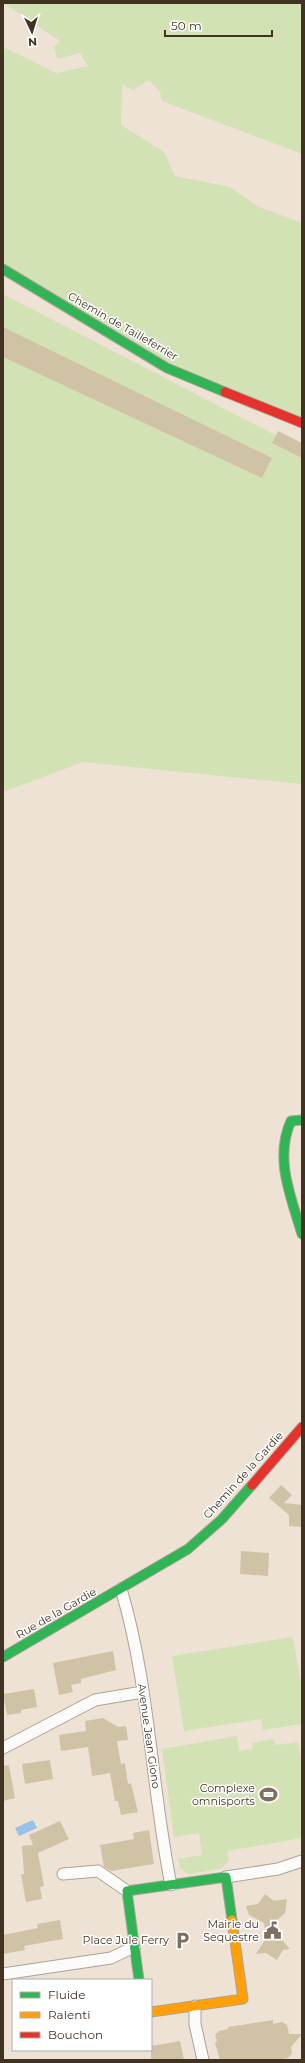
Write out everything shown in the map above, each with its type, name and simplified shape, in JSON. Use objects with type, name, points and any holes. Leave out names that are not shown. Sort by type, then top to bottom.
[{"type":"street","name":"Chemin de Tailleferrier","points":[[3,269],[167,368],[302,423]]},
{"type":"street","points":[[302,1120],[291,1121],[284,1137],[285,1160],[290,1194],[302,1234]]},
{"type":"street","name":"Chemin de la Gardie","points":[[121,1589],[188,1549],[222,1519],[302,1427]]},
{"type":"street","name":"Rue de la Gardie","points":[[3,1657],[121,1589]]},
{"type":"street","name":"Avenue Jean Giono","points":[[121,1589],[132,1634],[143,1692],[171,1885]]},
{"type":"street","points":[[3,1748],[95,1700],[143,1692]]},
{"type":"street","points":[[63,1874],[98,1871],[127,1891],[278,1869],[302,1861]]},
{"type":"street","points":[[152,2012],[243,1999],[226,1877]]},
{"type":"street","points":[[127,1891],[139,1979]]},
{"type":"street","points":[[3,1974],[111,1958],[134,1947]]},
{"type":"street","points":[[195,2006],[196,2024],[203,2060]]},
{"type":"green space","points":[[3,3],[302,3],[302,154],[162,101],[160,92],[149,80],[133,90],[122,84],[121,125],[164,152],[175,176],[230,187],[257,206],[302,223],[302,417],[171,364],[3,263],[3,47],[57,73],[88,66],[80,53],[57,59],[54,47],[60,41]]},
{"type":"green space","points":[[3,294],[302,449],[302,784],[83,762],[3,792]]},
{"type":"green space","points":[[293,1637],[302,1691],[302,1724],[263,1730],[261,1719],[184,1731],[172,1656]]},
{"type":"green space","name":"Complexe omnisports","points":[[237,1736],[239,1751],[253,1749],[252,1743],[274,1739],[275,1745],[298,1742],[302,1766],[302,1838],[227,1851],[229,1861],[220,1869],[188,1874],[180,1868],[178,1859],[202,1855],[199,1833],[174,1837],[162,1749]]},
{"type":"water","points":[[33,1820],[37,1828],[19,1836],[15,1828]]},
{"type":"building","points":[[3,327],[272,458],[262,478],[3,357]]},
{"type":"building","points":[[278,431],[302,443],[302,458],[272,443]]},
{"type":"building","points":[[281,1485],[292,1495],[284,1503],[302,1505],[302,1527],[289,1526],[289,1515],[269,1498]]},
{"type":"building","points":[[241,1551],[269,1553],[268,1576],[240,1574]]},
{"type":"building","points":[[113,1651],[116,1670],[81,1679],[81,1683],[71,1685],[73,1692],[59,1695],[53,1663]]},
{"type":"building","points":[[34,1689],[37,1707],[21,1710],[21,1713],[7,1715],[3,1694]]},
{"type":"building","points":[[103,1718],[118,1727],[126,1726],[128,1740],[117,1741],[121,1764],[125,1763],[128,1784],[131,1783],[138,1812],[121,1815],[118,1801],[115,1801],[110,1773],[92,1776],[88,1747],[61,1751],[59,1735],[86,1731],[85,1721]]},
{"type":"building","points":[[50,1760],[53,1779],[25,1784],[22,1764]]},
{"type":"building","points":[[9,1765],[15,1798],[3,1801],[3,1766]]},
{"type":"building","points":[[60,1821],[69,1839],[38,1853],[44,1886],[40,1887],[42,1899],[26,1902],[21,1874],[24,1874],[22,1846],[33,1845],[29,1835]]},
{"type":"building","points":[[149,1830],[154,1864],[111,1871],[104,1867],[100,1845],[134,1839],[133,1833]]},
{"type":"building","name":"Mairie du Sequestre","points":[[265,1894],[274,1901],[287,1899],[285,1913],[275,1922],[277,1934],[290,1949],[283,1950],[277,1960],[266,1953],[256,1954],[266,1938],[264,1923],[249,1915],[246,1906],[258,1904]]},
{"type":"building","points":[[60,1920],[63,1939],[24,1946],[25,1950],[3,1954],[3,1935],[38,1928],[37,1924]]},
{"type":"building","points":[[273,2020],[273,2024],[282,2022],[287,2025],[289,2034],[302,2034],[291,2047],[292,2053],[288,2058],[277,2060],[220,2060],[215,2043],[217,2041],[215,2035],[219,2031],[228,2029],[228,2027]]},
{"type":"building","points":[[180,2041],[184,2060],[151,2060],[152,2046]]},
{"type":"traffic: fast","points":[[3,269],[167,368],[225,392]]},
{"type":"traffic: fast","points":[[302,1120],[291,1121],[286,1135],[284,1149],[286,1178],[302,1234]]},
{"type":"traffic: fast","points":[[3,1657],[188,1549],[222,1519],[252,1485]]},
{"type":"traffic: fast","points":[[139,1979],[127,1891],[226,1877],[232,1920]]},
{"type":"traffic: slow","points":[[152,2012],[243,1999],[232,1920]]},
{"type":"traffic: jam","points":[[225,392],[302,423]]},
{"type":"traffic: jam","points":[[252,1485],[302,1427]]},
{"type":"place","name":"Complexe omnisports","points":[[268,1794]]},
{"type":"place","name":"Mairie du Sequestre","points":[[272,1930]]},
{"type":"place","name":"Place Jule Ferry","points":[[182,1940]]}]
